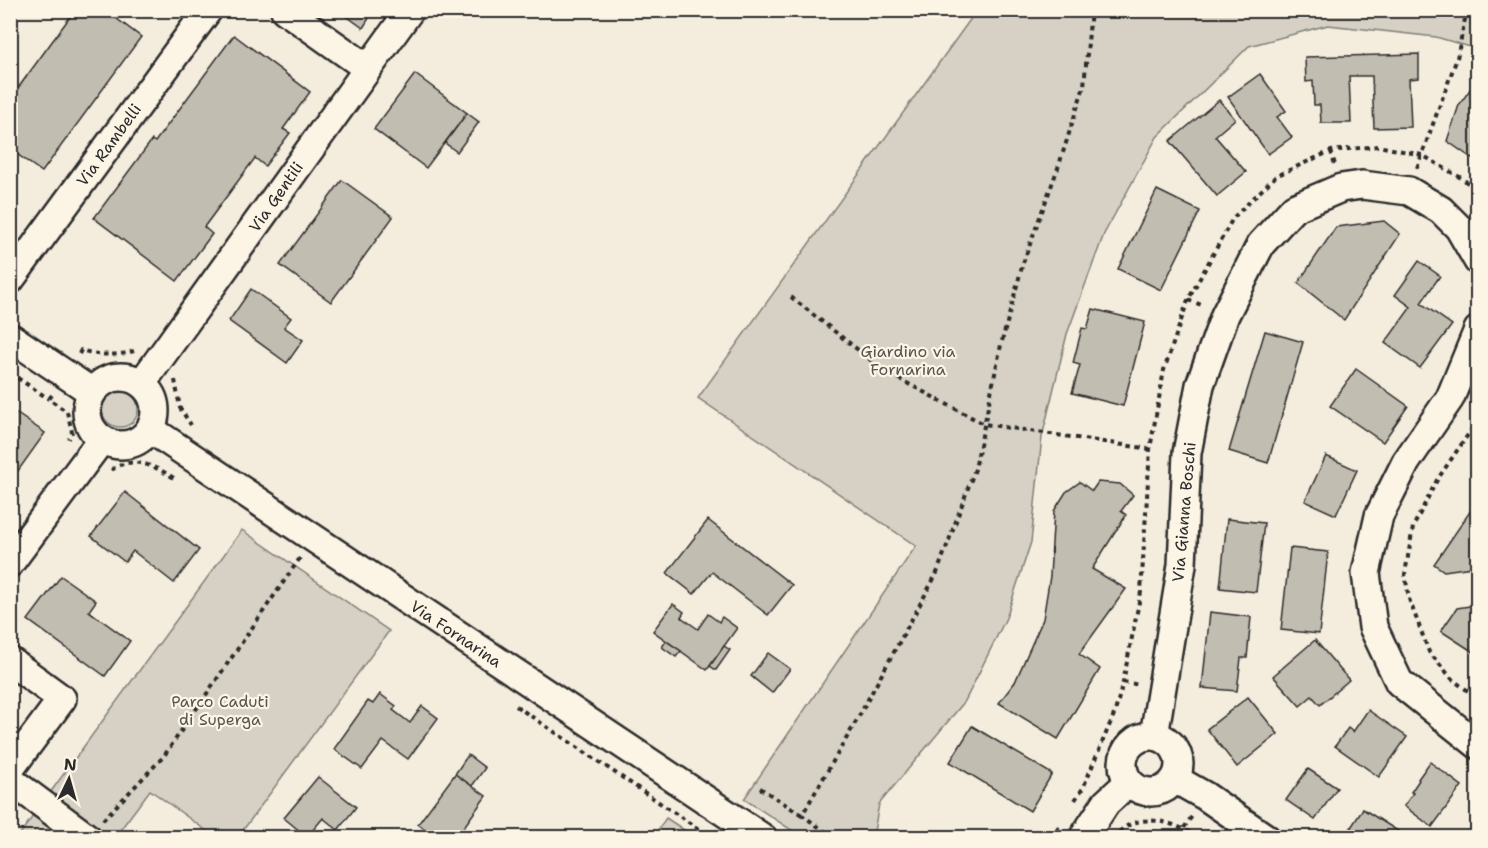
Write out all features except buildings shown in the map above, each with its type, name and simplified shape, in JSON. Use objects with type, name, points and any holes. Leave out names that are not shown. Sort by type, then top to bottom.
[{"type":"street","name":"Via Rambelli","points":[[10,280],[208,10]]},
{"type":"street","points":[[285,10],[367,68]]},
{"type":"street","name":"Via Gentili","points":[[142,383],[410,10]]},
{"type":"street","name":"Via Gianna Boschi","points":[[1154,736],[1182,565],[1187,453],[1200,385],[1225,315],[1261,244],[1294,208],[1341,188],[1362,185],[1409,191],[1441,210],[1459,228],[1478,261]]},
{"type":"street","points":[[1478,330],[1450,398],[1406,462],[1379,516],[1366,573],[1373,627],[1398,682],[1478,745]]},
{"type":"street","points":[[10,337],[92,392]]},
{"type":"street","points":[[10,563],[96,447],[133,442],[143,437],[150,429],[155,410],[149,390],[142,383],[120,376],[109,378],[92,392],[87,402],[86,413],[88,423],[94,432],[96,447]]},
{"type":"street","name":"Via Fornarina","points":[[150,429],[763,837]]},
{"type":"street","points":[[10,661],[62,699],[10,769]]},
{"type":"street","points":[[1154,736],[1170,744],[1176,752],[1178,761],[1175,779],[1161,790],[1153,792],[1144,791],[1129,782],[1122,765],[1128,747],[1136,740],[1154,736]]},
{"type":"street","points":[[1175,779],[1266,837]]},
{"type":"street","points":[[10,780],[88,837]]},
{"type":"street","points":[[1083,837],[1106,802],[1129,782]]},
{"type":"path","points":[[802,815],[937,573],[975,469],[1001,345],[1023,263],[1059,165],[1084,86],[1091,10]]},
{"type":"path","points":[[1409,191],[1457,58],[1466,19],[1460,10]]},
{"type":"path","points":[[791,297],[886,372],[984,424],[1150,449]]},
{"type":"path","points":[[10,373],[67,412],[72,432],[68,440],[96,447],[113,469],[121,463],[131,462],[144,463],[162,470],[191,425],[180,408],[175,388],[174,369],[145,347],[125,353],[90,353],[81,350],[49,399]]},
{"type":"path","points":[[1478,420],[1437,480],[1413,527],[1405,574],[1408,599],[1429,652],[1453,680],[1478,698]]},
{"type":"path","points":[[88,837],[164,756],[313,539]]},
{"type":"path","points":[[1070,808],[1083,788],[1115,712],[1123,682]]},
{"type":"path","points":[[760,788],[834,837]]},
{"type":"path","points":[[1052,837],[1064,818]]},
{"type":"path","points":[[1113,837],[1127,824],[1151,820],[1184,828],[1198,837]]},
{"type":"green space","name":"Giardino via Fornarina","points":[[977,10],[1477,11],[1477,49],[1436,37],[1328,25],[1249,46],[1157,137],[1104,234],[1067,334],[1042,437],[1031,542],[1006,618],[965,701],[879,804],[873,837],[802,837],[744,799],[916,546],[698,398]]},
{"type":"green space","points":[[120,391],[133,396],[138,409],[133,422],[120,427],[107,422],[102,409],[107,396]]},
{"type":"green space","name":"Parco Caduti di Superga","points":[[242,530],[389,631],[238,837],[215,837],[150,790],[115,837],[17,838]]},
{"type":"green space","points":[[666,818],[695,837],[653,837]]}]
